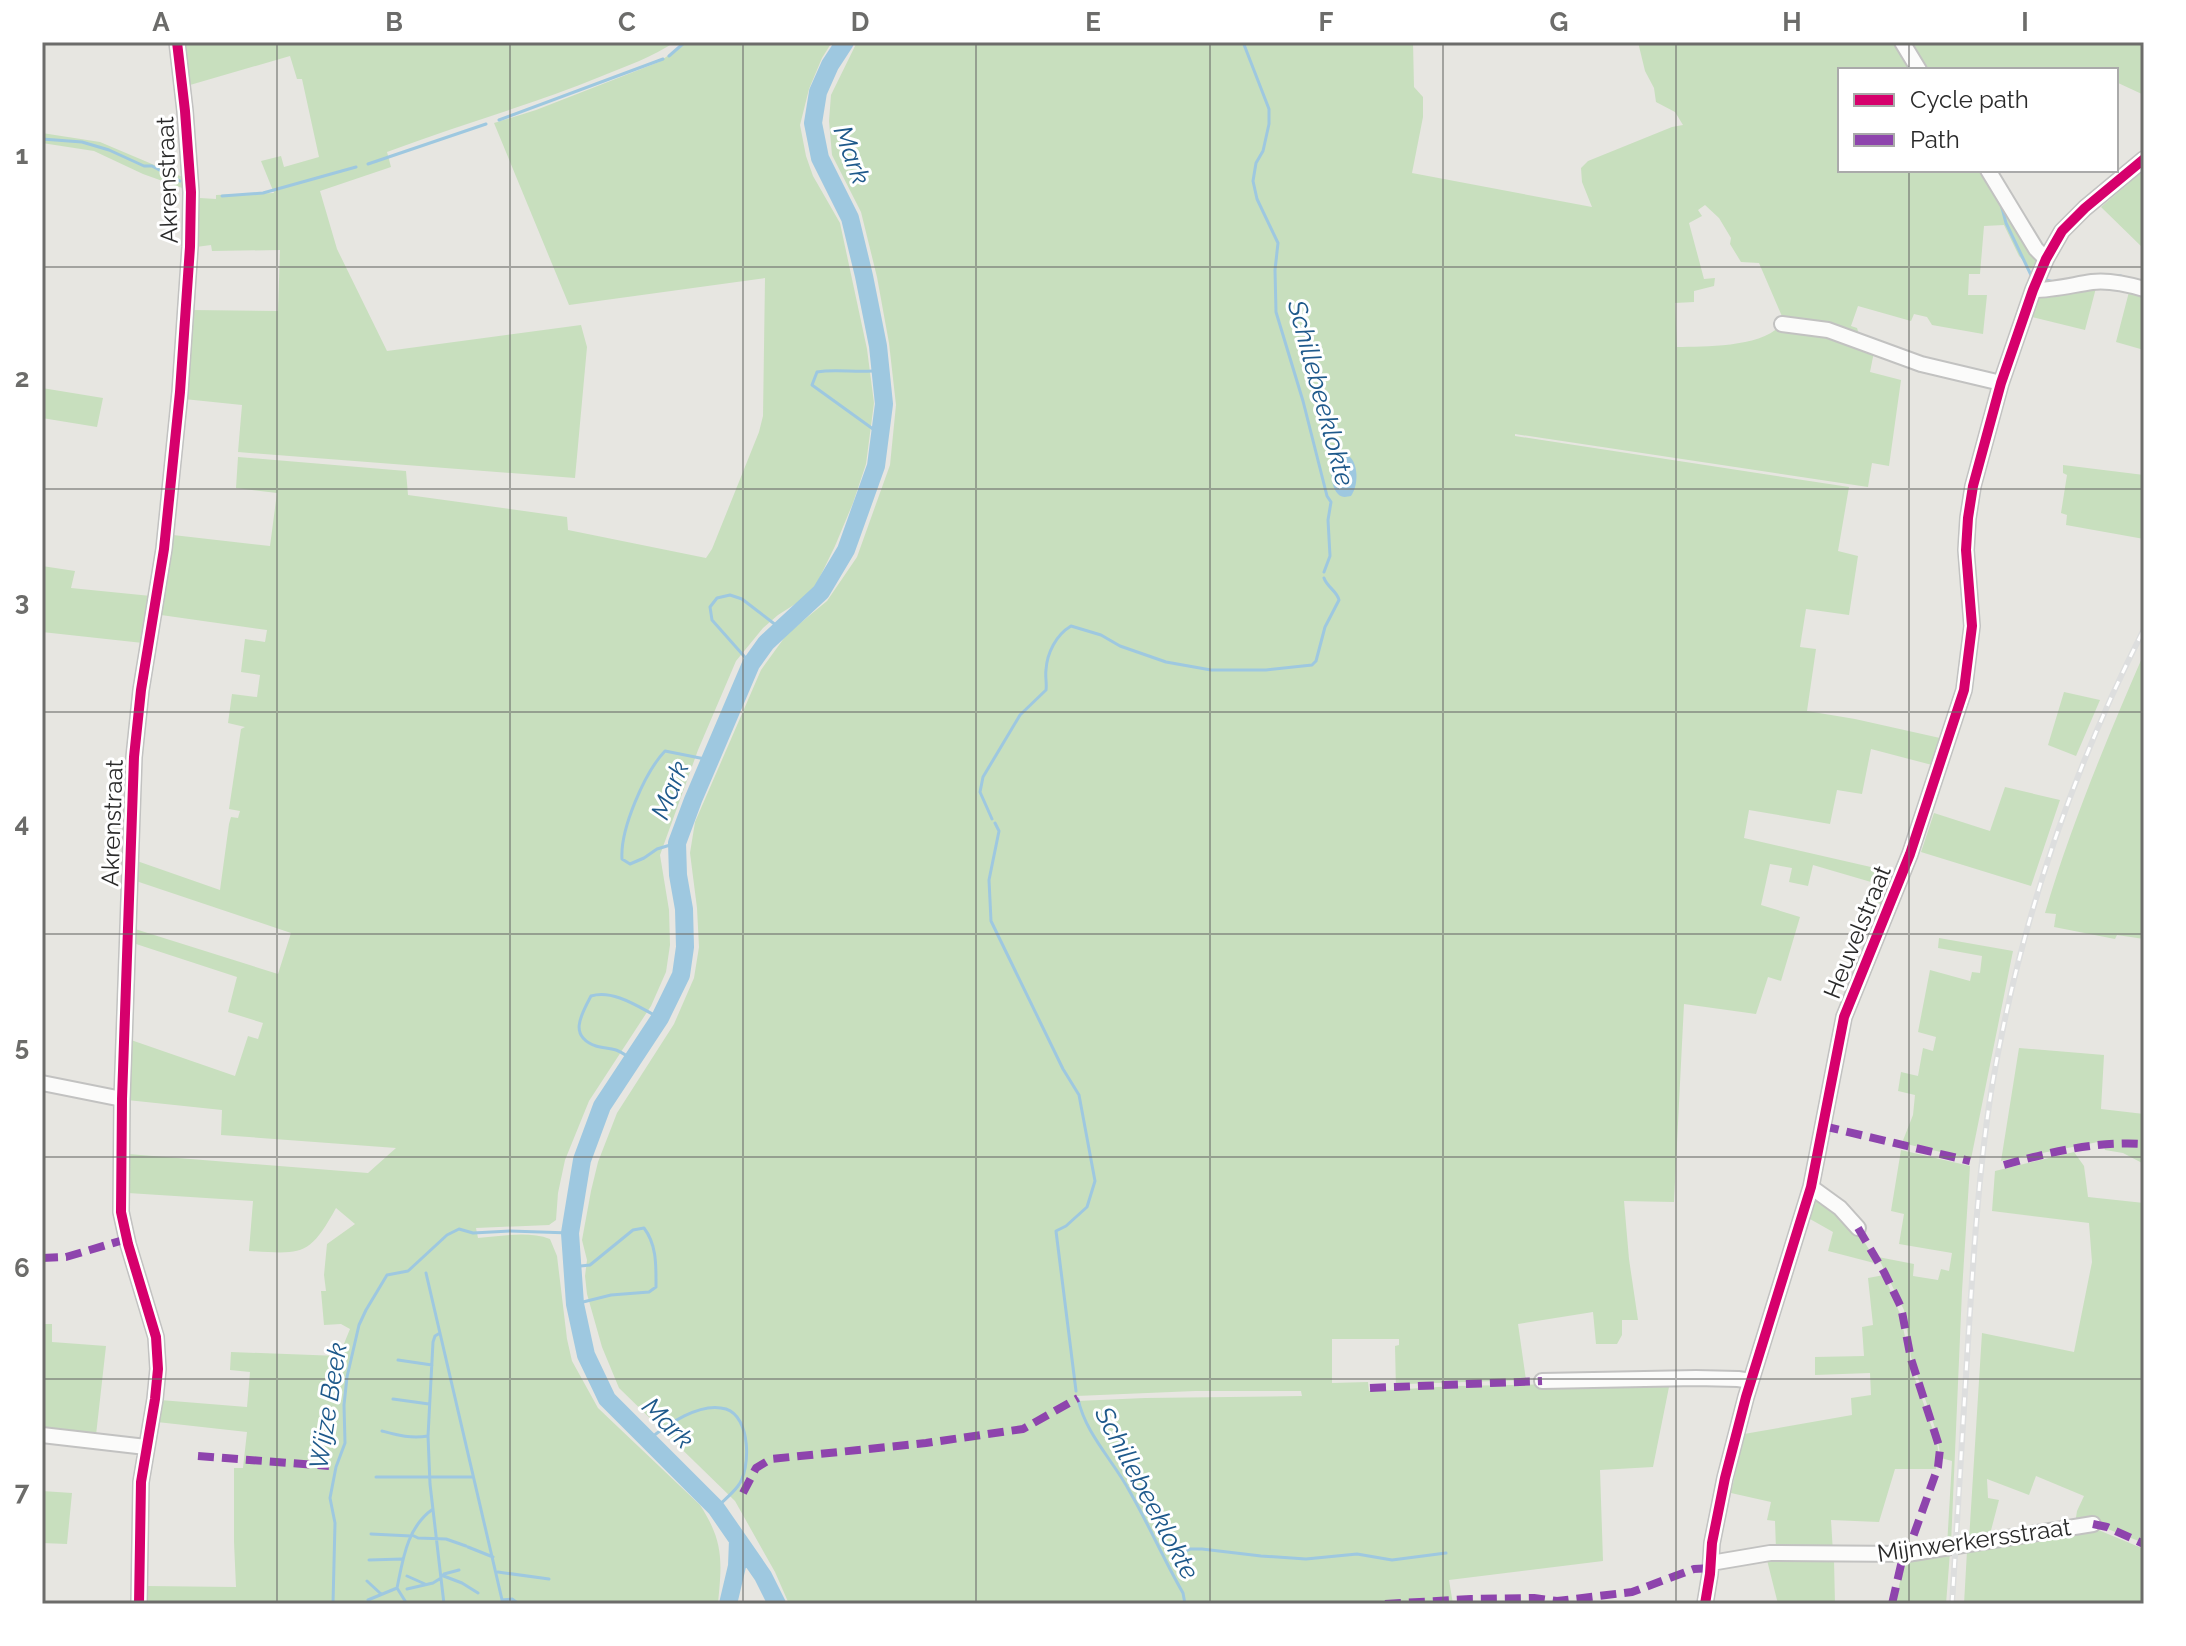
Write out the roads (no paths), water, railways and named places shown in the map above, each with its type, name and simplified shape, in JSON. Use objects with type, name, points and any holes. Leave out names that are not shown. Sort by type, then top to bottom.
[{"type":"street","name":"Akrenstraat","points":[[139,1604],[141,1482],[158,1369],[156,1337],[121,1212],[122,1099],[134,757],[141,690],[164,549],[180,392],[190,247],[191,192],[177,42]]},
{"type":"street","points":[[1902,42],[1918,68]]},
{"type":"street","name":"Heuvelstraat","points":[[1705,1604],[1712,1543],[1725,1478],[1751,1381],[1811,1187],[1844,1017],[1910,854],[1964,690],[1972,626],[1966,550],[1968,518],[1973,486],[2001,383],[2035,284],[2062,231],[2144,159]]},
{"type":"street","points":[[1989,172],[2036,249],[2046,259]]},
{"type":"street","points":[[2035,284],[2053,290],[2104,282],[2144,289]]},
{"type":"street","points":[[1782,324],[1828,330],[1921,364],[2001,383]]},
{"type":"street","points":[[42,1083],[122,1099]]},
{"type":"street","points":[[1811,1187],[1840,1208],[1858,1228]]},
{"type":"street","points":[[1542,1381],[1696,1378],[1751,1381]]},
{"type":"street","points":[[42,1435],[146,1447]]},
{"type":"street","name":"Mijnwerkersstraat","points":[[1711,1563],[1770,1553],[1907,1554],[2093,1524]]},
{"type":"water","points":[[1341,452],[1351,458],[1357,478],[1354,491],[1347,497],[1338,494],[1332,480],[1333,454]]},
{"type":"waterway","points":[[669,56],[685,42]]},
{"type":"waterway","name":"Mark","points":[[777,1604],[763,1576],[716,1508],[607,1399],[586,1355],[575,1304],[570,1233],[582,1160],[602,1106],[660,1018],[681,975],[685,947],[684,909],[677,843],[693,800],[751,664],[766,643],[821,592],[846,550],[876,466],[884,404],[878,346],[850,218],[820,158],[813,123],[818,92],[845,42]]},
{"type":"waterway","name":"Schillebeeklokte","points":[[1243,42],[1269,109],[1269,124],[1253,181],[1257,199],[1278,243],[1276,312],[1331,502],[1328,520],[1330,556],[1324,572]]},
{"type":"waterway","points":[[1895,42],[1902,56]]},
{"type":"waterway","points":[[499,120],[663,59]]},
{"type":"waterway","points":[[368,164],[486,124]]},
{"type":"waterway","points":[[42,139],[82,142],[109,150],[144,166],[152,166],[180,181]]},
{"type":"waterway","points":[[222,196],[263,193],[356,167]]},
{"type":"waterway","points":[[2001,204],[2006,223],[2031,275]]},
{"type":"waterway","points":[[2101,275],[2121,276]]},
{"type":"waterway","points":[[2046,280],[2054,282]]},
{"type":"waterway","points":[[881,370],[817,372],[812,385],[881,432]]},
{"type":"waterway","name":"Schillebeeklokte","points":[[992,819],[980,792],[983,777],[1020,715],[1046,690],[1048,657],[1057,639],[1071,626],[1166,662],[1211,670],[1266,670],[1312,665],[1316,661],[1325,627],[1339,600],[1324,578]]},
{"type":"waterway","points":[[751,664],[712,620],[710,607],[717,598],[730,595],[742,599],[781,629]]},
{"type":"waterway","points":[[677,843],[657,849],[630,864],[622,859],[629,817],[657,760],[665,751],[710,760]]},
{"type":"waterway","name":"Schillebeeklokte","points":[[995,823],[999,831],[989,880],[991,921],[1063,1069],[1079,1095],[1095,1181],[1087,1207],[1056,1231],[1076,1391]]},
{"type":"waterway","points":[[633,1060],[616,1050],[587,1042],[582,1037],[579,1024],[591,996],[618,997],[660,1018]]},
{"type":"waterway","points":[[571,1267],[590,1265],[633,1230],[644,1228],[655,1256],[656,1287],[649,1292],[611,1295],[575,1304]]},
{"type":"waterway","name":"Wijze Beek","points":[[333,1604],[335,1523],[330,1498],[345,1443],[347,1377],[359,1325],[387,1275],[408,1271],[447,1235],[459,1229],[473,1233],[570,1233]]},
{"type":"waterway","points":[[426,1273],[503,1604]]},
{"type":"waterway","points":[[440,1333],[433,1342],[428,1436],[430,1484],[444,1604]]},
{"type":"waterway","points":[[398,1360],[432,1365]]},
{"type":"waterway","points":[[393,1399],[429,1404]]},
{"type":"waterway","name":"Schillebeeklokte","points":[[1078,1399],[1087,1424],[1137,1504],[1183,1593],[1185,1604]]},
{"type":"waterway","points":[[648,1440],[674,1421],[695,1411],[716,1407],[734,1414],[744,1432],[745,1468],[738,1486],[716,1508]]},
{"type":"waterway","points":[[382,1431],[410,1437],[428,1436]]},
{"type":"waterway","points":[[376,1477],[472,1477]]},
{"type":"waterway","points":[[407,1604],[397,1588],[404,1555],[417,1525],[433,1509]]},
{"type":"waterway","points":[[371,1534],[411,1536]]},
{"type":"waterway","points":[[414,1536],[446,1539],[466,1546]]},
{"type":"waterway","name":"Mark","points":[[728,1604],[737,1566],[738,1540]]},
{"type":"waterway","points":[[468,1547],[493,1557]]},
{"type":"waterway","points":[[1178,1554],[1190,1549],[1202,1549],[1306,1559],[1357,1554],[1392,1560],[1446,1553]]},
{"type":"waterway","points":[[369,1560],[402,1559]]},
{"type":"waterway","points":[[444,1574],[459,1570]]},
{"type":"waterway","points":[[498,1572],[549,1579]]},
{"type":"waterway","points":[[441,1575],[478,1593]]},
{"type":"waterway","points":[[407,1576],[425,1584]]},
{"type":"waterway","points":[[407,1589],[441,1578]]},
{"type":"waterway","points":[[367,1581],[381,1594]]},
{"type":"waterway","points":[[368,1600],[397,1588]]},
{"type":"waterway","points":[[502,1600],[512,1599],[519,1604]]},
{"type":"railway","points":[[1952,1604],[1977,1209],[1991,1092],[2002,1032],[2032,913],[2070,797],[2117,684],[2144,629]]}]
